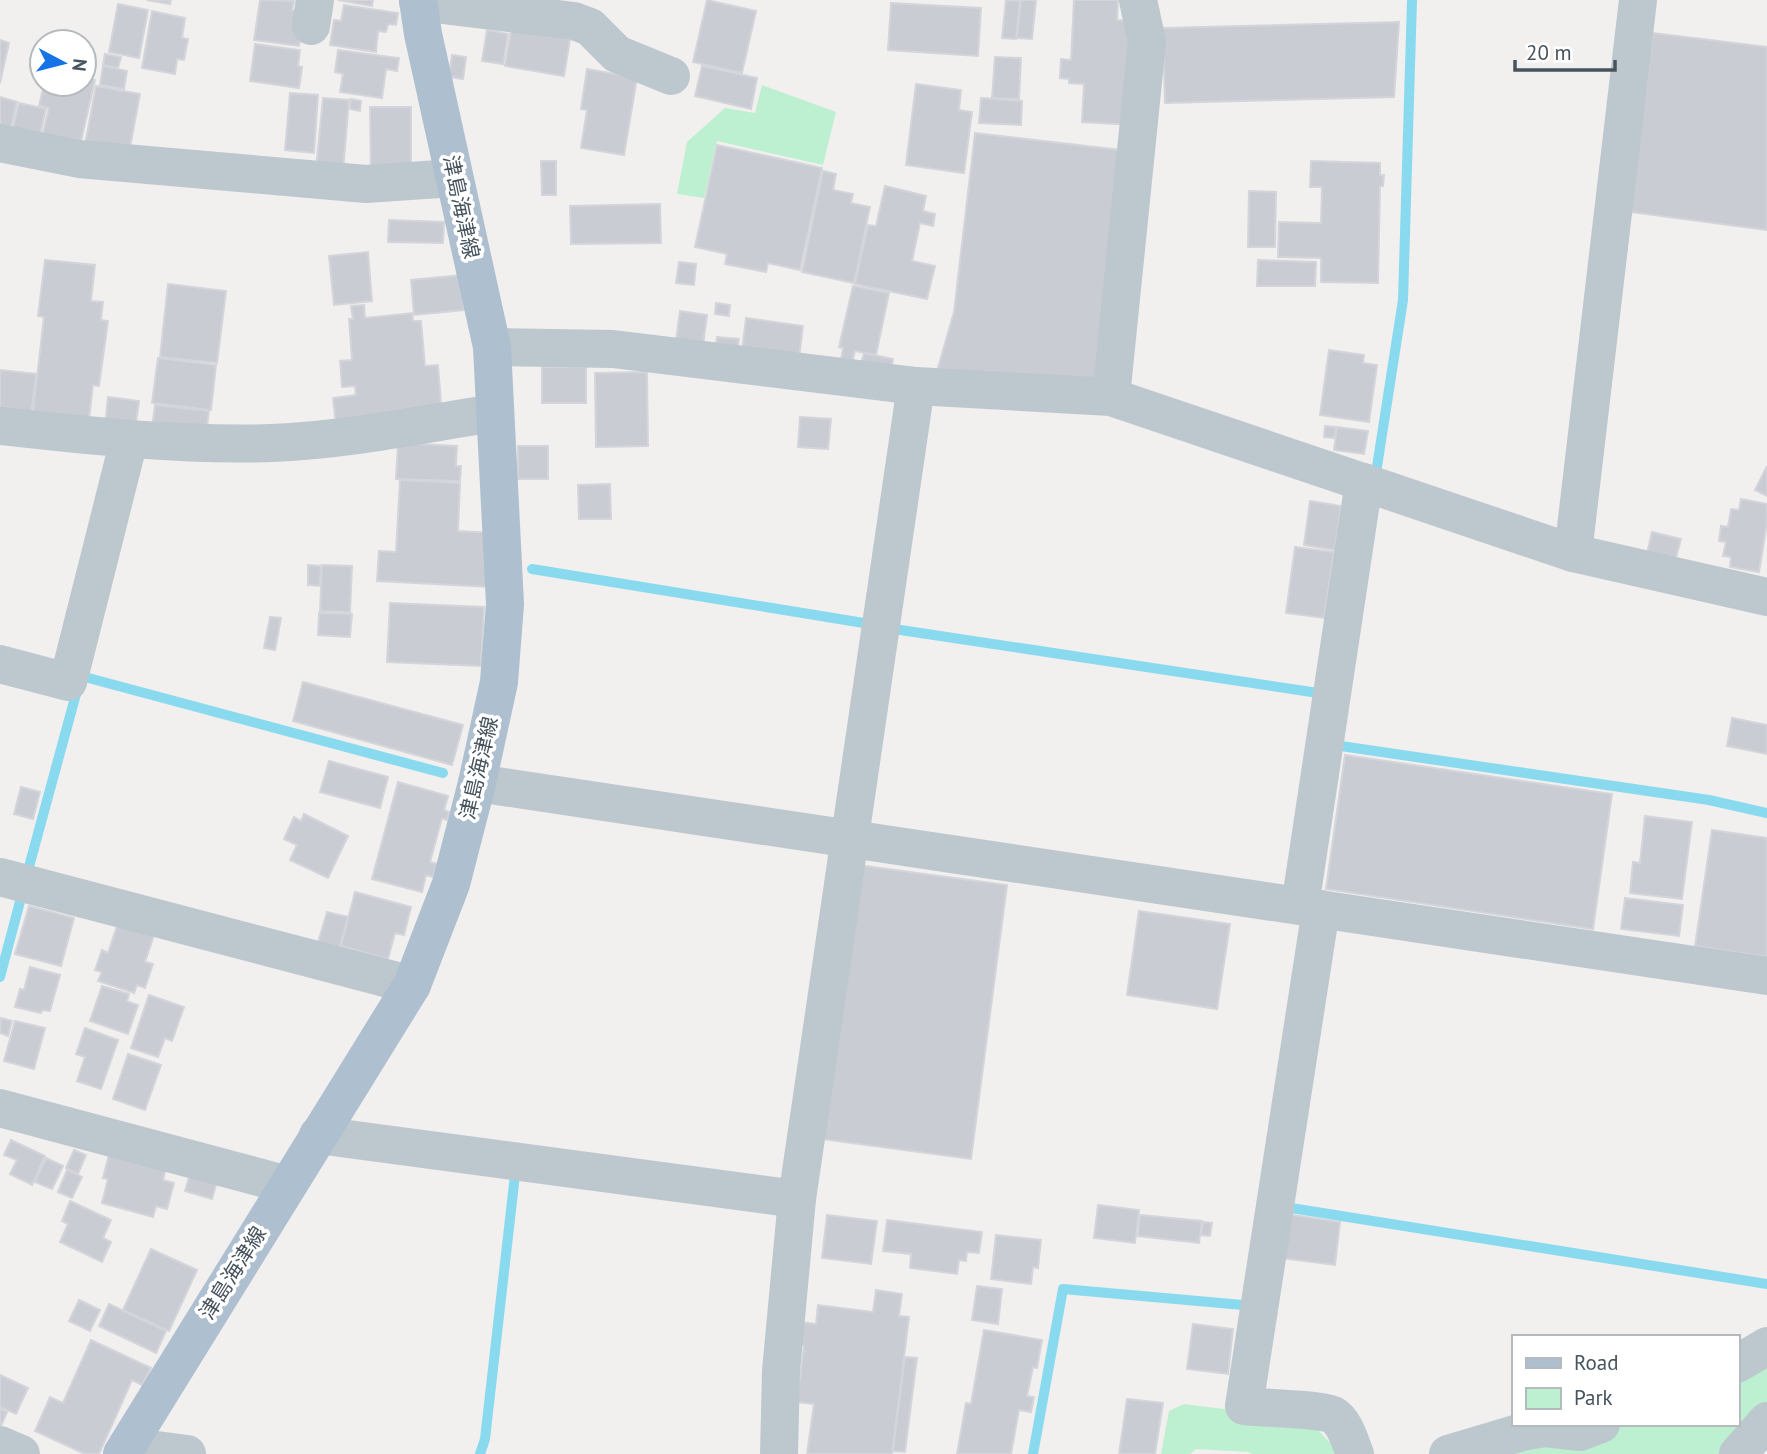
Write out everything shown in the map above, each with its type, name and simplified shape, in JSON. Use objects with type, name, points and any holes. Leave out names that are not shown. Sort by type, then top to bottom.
[{"type":"main road","name":"津島海津線","points":[[124,1450],[412,985],[451,884],[499,682],[505,604],[492,347],[418,1]]},
{"type":"street","points":[[1111,397],[1147,42],[1138,0]]},
{"type":"street","points":[[1573,553],[1638,0]]},
{"type":"street","points":[[418,1],[574,21],[590,27],[617,54],[671,76]]},
{"type":"street","points":[[0,143],[79,159],[366,184],[454,178]]},
{"type":"street","points":[[492,347],[613,349],[916,386],[1111,397],[1573,553],[1763,588]]},
{"type":"street","points":[[779,1454],[781,1371],[797,1199],[916,386]]},
{"type":"street","points":[[0,426],[129,440],[271,443],[338,438],[495,413]]},
{"type":"street","points":[[0,664],[68,682],[129,440]]},
{"type":"street","points":[[1355,1454],[1344,1428],[1335,1416],[1322,1412],[1244,1406],[1311,907],[1364,482]]},
{"type":"street","points":[[477,783],[1767,976]]},
{"type":"street","points":[[0,877],[412,985]]},
{"type":"street","points":[[0,1108],[288,1185]]},
{"type":"street","points":[[318,1135],[797,1199]]},
{"type":"street","points":[[1739,1363],[1767,1346]]},
{"type":"street","points":[[1738,1454],[1767,1421]]},
{"type":"street","points":[[1448,1454],[1522,1432],[1545,1428],[1580,1432],[1596,1426]]},
{"type":"street","points":[[0,1445],[21,1454]]},
{"type":"street","points":[[1753,1454],[1767,1447]]},
{"type":"street","points":[[124,1450],[187,1454]]},
{"type":"green space","points":[[762,85],[836,112],[823,165],[717,141],[704,198],[677,194],[687,142],[725,108],[755,113]]},
{"type":"green space","points":[[1767,1356],[1767,1413],[1727,1454],[1476,1454],[1595,1437],[1620,1426],[1739,1426],[1739,1374]]},
{"type":"green space","points":[[1184,1404],[1232,1410],[1315,1427],[1337,1454],[1252,1454],[1196,1449],[1190,1454],[1161,1454],[1169,1411]]},
{"type":"building","points":[[147,0],[171,0],[170,4]]},
{"type":"building","points":[[260,0],[294,1],[292,10],[298,11],[304,18],[299,46],[254,40]]},
{"type":"building","points":[[338,0],[373,0],[372,6]]},
{"type":"building","points":[[707,0],[756,11],[742,73],[693,62]]},
{"type":"building","points":[[1006,0],[1020,1],[1016,39],[1002,38]]},
{"type":"building","points":[[1021,0],[1036,0],[1032,39],[1017,38]]},
{"type":"building","points":[[1074,0],[1118,0],[1117,20],[1134,21],[1133,125],[1082,122],[1084,84],[1069,83],[1069,79],[1060,78],[1061,59],[1071,60]]},
{"type":"building","points":[[891,3],[981,8],[978,56],[888,50]]},
{"type":"building","points":[[118,4],[148,10],[139,58],[109,52]]},
{"type":"building","points":[[344,5],[398,13],[396,25],[388,24],[386,32],[378,31],[376,52],[330,45],[334,20],[341,21]]},
{"type":"building","points":[[152,11],[185,18],[182,38],[188,39],[184,60],[177,59],[175,74],[142,68]]},
{"type":"building","points":[[1399,22],[1394,97],[1165,103],[1163,28]]},
{"type":"building","points":[[487,30],[508,34],[503,64],[482,61]]},
{"type":"building","points":[[511,30],[570,39],[564,76],[505,66]]},
{"type":"building","points":[[1653,33],[1767,47],[1767,230],[1630,212]]},
{"type":"building","points":[[0,40],[9,43],[0,83]]},
{"type":"building","points":[[255,44],[300,50],[298,66],[302,67],[299,88],[250,81]]},
{"type":"building","points":[[338,50],[399,58],[397,71],[386,69],[382,98],[340,92],[343,74],[335,72]]},
{"type":"building","points":[[105,54],[121,57],[118,68],[103,65]]},
{"type":"building","points":[[452,55],[466,57],[463,79],[449,77]]},
{"type":"building","points":[[995,57],[1021,58],[1019,99],[992,98]]},
{"type":"building","points":[[103,66],[127,71],[124,89],[100,85]]},
{"type":"building","points":[[702,66],[757,78],[751,109],[695,96]]},
{"type":"building","points":[[587,69],[637,78],[624,155],[581,148],[587,110],[581,109]]},
{"type":"building","points":[[916,84],[961,90],[959,110],[972,112],[964,173],[906,165]]},
{"type":"building","points":[[98,86],[140,94],[128,158],[84,150],[94,98],[98,98]]},
{"type":"building","points":[[290,93],[318,95],[314,153],[285,150]]},
{"type":"building","points":[[0,97],[17,102],[10,132],[0,130]]},
{"type":"building","points":[[41,98],[91,98],[79,150],[41,141],[49,108],[39,106]]},
{"type":"building","points":[[323,98],[349,100],[343,171],[316,169]]},
{"type":"building","points":[[981,98],[1022,101],[1021,125],[979,123]]},
{"type":"building","points":[[351,99],[361,101],[360,111],[350,109]]},
{"type":"building","points":[[19,103],[46,109],[39,139],[12,132]]},
{"type":"building","points":[[370,107],[411,107],[411,175],[371,176]]},
{"type":"building","points":[[975,133],[1129,151],[1102,372],[1091,384],[937,371],[954,312]]},
{"type":"building","points":[[717,145],[822,168],[800,270],[768,263],[766,272],[725,264],[727,254],[695,247]]},
{"type":"building","points":[[541,161],[556,161],[556,195],[542,195]]},
{"type":"building","points":[[1311,161],[1380,163],[1380,175],[1384,175],[1383,186],[1380,186],[1378,283],[1321,282],[1321,258],[1278,257],[1279,222],[1321,223],[1322,187],[1310,187]]},
{"type":"building","points":[[823,171],[836,174],[833,190],[853,194],[851,203],[870,207],[854,283],[802,272]]},
{"type":"building","points":[[885,186],[926,196],[923,211],[935,214],[933,226],[920,223],[912,261],[935,266],[927,299],[855,284],[868,225],[876,226]]},
{"type":"building","points":[[1249,191],[1276,192],[1275,247],[1248,247]]},
{"type":"building","points":[[660,204],[661,243],[571,244],[570,206]]},
{"type":"building","points":[[389,220],[444,222],[443,243],[388,242]]},
{"type":"building","points":[[368,252],[372,301],[334,305],[329,256]]},
{"type":"building","points":[[45,260],[95,265],[91,301],[103,302],[101,320],[108,321],[99,386],[93,385],[88,428],[32,421],[44,317],[38,316]]},
{"type":"building","points":[[1258,260],[1316,262],[1315,286],[1257,286]]},
{"type":"building","points":[[679,262],[696,264],[694,285],[676,283]]},
{"type":"building","points":[[461,275],[464,310],[414,315],[411,280]]},
{"type":"building","points":[[168,284],[226,291],[217,363],[160,357]]},
{"type":"building","points":[[853,286],[889,293],[876,355],[855,351],[852,363],[841,360],[843,348],[839,347]]},
{"type":"building","points":[[716,303],[730,305],[729,316],[715,314]]},
{"type":"building","points":[[364,305],[365,318],[412,313],[413,321],[421,321],[425,366],[438,365],[442,416],[336,426],[333,398],[356,395],[355,386],[342,387],[340,361],[352,360],[349,319],[353,319],[351,306]]},
{"type":"building","points":[[680,311],[707,315],[703,345],[676,341]]},
{"type":"building","points":[[746,318],[803,326],[798,366],[741,358]]},
{"type":"building","points":[[717,337],[739,339],[736,357],[715,354]]},
{"type":"building","points":[[1329,350],[1364,355],[1363,363],[1377,365],[1369,422],[1320,415]]},
{"type":"building","points":[[864,353],[893,359],[890,374],[860,367]]},
{"type":"building","points":[[158,358],[216,365],[211,410],[152,403]]},
{"type":"building","points":[[542,367],[586,367],[586,403],[542,403]]},
{"type":"building","points":[[0,370],[36,374],[30,423],[0,419]]},
{"type":"building","points":[[647,372],[648,446],[596,447],[595,373]]},
{"type":"building","points":[[108,397],[139,401],[135,430],[105,426]]},
{"type":"building","points":[[155,405],[209,411],[206,434],[152,428]]},
{"type":"building","points":[[800,417],[831,419],[828,449],[798,447]]},
{"type":"building","points":[[1325,426],[1336,427],[1334,438],[1324,437]]},
{"type":"building","points":[[1337,427],[1368,431],[1364,454],[1334,450]]},
{"type":"building","points":[[398,443],[457,446],[456,466],[461,466],[460,481],[396,479]]},
{"type":"building","points":[[518,446],[548,446],[548,479],[518,479]]},
{"type":"building","points":[[1767,466],[1767,496],[1755,490]]},
{"type":"building","points":[[400,480],[460,483],[458,531],[493,533],[491,587],[377,581],[379,551],[396,552]]},
{"type":"building","points":[[610,484],[611,519],[579,519],[578,485]]},
{"type":"building","points":[[1741,499],[1767,504],[1767,523],[1759,572],[1730,567],[1731,557],[1723,556],[1726,542],[1719,541],[1721,526],[1728,527],[1731,509],[1739,510]]},
{"type":"building","points":[[1310,501],[1341,506],[1335,550],[1304,545]]},
{"type":"building","points":[[1652,532],[1681,539],[1674,565],[1646,558]]},
{"type":"building","points":[[1295,547],[1334,552],[1324,618],[1286,613]]},
{"type":"building","points":[[308,565],[321,566],[320,586],[308,585]]},
{"type":"building","points":[[322,565],[352,566],[350,612],[320,611]]},
{"type":"building","points":[[390,603],[484,607],[481,666],[387,662]]},
{"type":"building","points":[[319,613],[352,614],[350,637],[318,635]]},
{"type":"building","points":[[270,617],[281,618],[275,650],[264,648]]},
{"type":"building","points":[[303,682],[463,725],[452,765],[293,721]]},
{"type":"building","points":[[1732,718],[1767,725],[1767,754],[1727,746]]},
{"type":"building","points":[[1345,755],[1612,794],[1593,929],[1326,889]]},
{"type":"building","points":[[329,761],[388,777],[380,808],[320,792]]},
{"type":"building","points":[[398,782],[448,796],[444,810],[449,812],[447,820],[442,818],[430,862],[437,864],[433,877],[426,875],[422,892],[372,879]]},
{"type":"building","points":[[21,787],[40,792],[33,819],[14,814]]},
{"type":"building","points":[[304,814],[348,836],[328,878],[290,860],[297,845],[284,839],[294,817],[301,821]]},
{"type":"building","points":[[1645,816],[1692,822],[1682,899],[1630,893],[1633,862],[1640,863]]},
{"type":"building","points":[[1712,830],[1767,838],[1767,957],[1695,946]]},
{"type":"building","points":[[858,865],[1007,885],[971,1159],[821,1139]]},
{"type":"building","points":[[355,892],[411,907],[404,935],[395,933],[388,959],[341,946]]},
{"type":"building","points":[[1625,898],[1683,905],[1679,936],[1621,929]]},
{"type":"building","points":[[29,906],[74,918],[61,966],[15,954]]},
{"type":"building","points":[[1139,911],[1230,924],[1217,1009],[1127,995]]},
{"type":"building","points":[[327,912],[348,917],[338,952],[317,946]]},
{"type":"building","points":[[120,917],[156,929],[145,962],[153,964],[145,988],[137,985],[134,993],[98,981],[102,972],[95,970],[102,950],[108,953]]},
{"type":"building","points":[[30,967],[60,975],[50,1011],[42,1010],[41,1013],[15,1007],[20,989],[24,990]]},
{"type":"building","points":[[102,986],[129,994],[127,1001],[138,1005],[128,1034],[90,1021]]},
{"type":"building","points":[[149,995],[184,1007],[172,1041],[165,1038],[158,1057],[131,1048]]},
{"type":"building","points":[[1,1018],[12,1021],[8,1036],[0,1033]]},
{"type":"building","points":[[15,1021],[45,1028],[34,1069],[4,1061]]},
{"type":"building","points":[[85,1028],[118,1040],[101,1089],[77,1081],[85,1057],[76,1054]]},
{"type":"building","points":[[128,1054],[161,1065],[145,1110],[113,1099]]},
{"type":"building","points":[[11,1140],[45,1156],[32,1185],[10,1174],[17,1160],[4,1155]]},
{"type":"building","points":[[111,1147],[167,1163],[163,1180],[174,1183],[167,1209],[156,1206],[153,1217],[102,1203],[108,1179],[103,1178]]},
{"type":"building","points":[[74,1150],[86,1155],[78,1174],[66,1168]]},
{"type":"building","points":[[46,1158],[63,1166],[52,1189],[35,1182]]},
{"type":"building","points":[[67,1170],[82,1177],[72,1198],[58,1192]]},
{"type":"building","points":[[191,1171],[218,1178],[212,1199],[185,1191]]},
{"type":"building","points":[[70,1201],[111,1220],[103,1238],[111,1242],[102,1262],[60,1242],[68,1224],[62,1221]]},
{"type":"building","points":[[1098,1205],[1139,1210],[1135,1243],[1094,1238]]},
{"type":"building","points":[[1286,1214],[1340,1222],[1335,1265],[1280,1258]]},
{"type":"building","points":[[827,1215],[877,1221],[871,1264],[822,1258]]},
{"type":"building","points":[[1140,1215],[1202,1221],[1199,1243],[1138,1236]]},
{"type":"building","points":[[887,1220],[982,1232],[979,1253],[967,1252],[966,1261],[959,1260],[957,1274],[910,1268],[911,1254],[883,1251]]},
{"type":"building","points":[[1203,1222],[1212,1223],[1210,1236],[1201,1235]]},
{"type":"building","points":[[996,1235],[1041,1240],[1038,1268],[1033,1267],[1031,1284],[991,1279]]},
{"type":"building","points":[[151,1249],[197,1270],[169,1331],[123,1310]]},
{"type":"building","points":[[977,1286],[1002,1289],[998,1324],[972,1320]]},
{"type":"building","points":[[876,1290],[902,1294],[899,1316],[909,1317],[892,1454],[807,1454],[814,1404],[797,1402],[804,1346],[796,1345],[799,1322],[816,1324],[818,1305],[873,1312]]},
{"type":"building","points":[[79,1300],[100,1310],[90,1331],[69,1321]]},
{"type":"building","points":[[109,1304],[166,1331],[156,1353],[99,1326]]},
{"type":"building","points":[[1193,1324],[1233,1329],[1228,1374],[1187,1369]]},
{"type":"building","points":[[984,1330],[1042,1340],[1037,1368],[1033,1367],[1027,1396],[1034,1397],[1031,1412],[1019,1410],[1011,1454],[957,1454],[966,1403],[971,1404]]},
{"type":"building","points":[[91,1340],[151,1368],[142,1385],[132,1380],[99,1454],[85,1454],[35,1431],[50,1397],[63,1403]]},
{"type":"building","points":[[905,1357],[917,1358],[905,1452],[893,1451]]},
{"type":"building","points":[[0,1375],[28,1388],[16,1414],[0,1407]]},
{"type":"building","points":[[1127,1399],[1163,1403],[1155,1454],[1119,1454]]},
{"type":"building","points":[[0,1409],[7,1412],[1,1426],[0,1425]]},
{"type":"waterway","points":[[1376,473],[1403,300],[1412,0]]},
{"type":"waterway","points":[[532,569],[870,624]]},
{"type":"waterway","points":[[894,629],[1318,693]]},
{"type":"waterway","points":[[81,676],[443,773]]},
{"type":"waterway","points":[[27,874],[76,694]]},
{"type":"waterway","points":[[1334,745],[1709,800],[1767,813]]},
{"type":"waterway","points":[[0,977],[22,894]]},
{"type":"waterway","points":[[480,1454],[485,1439],[515,1175],[521,1175]]},
{"type":"waterway","points":[[1285,1207],[1767,1284]]},
{"type":"waterway","points":[[1033,1454],[1063,1289],[1243,1305]]}]
